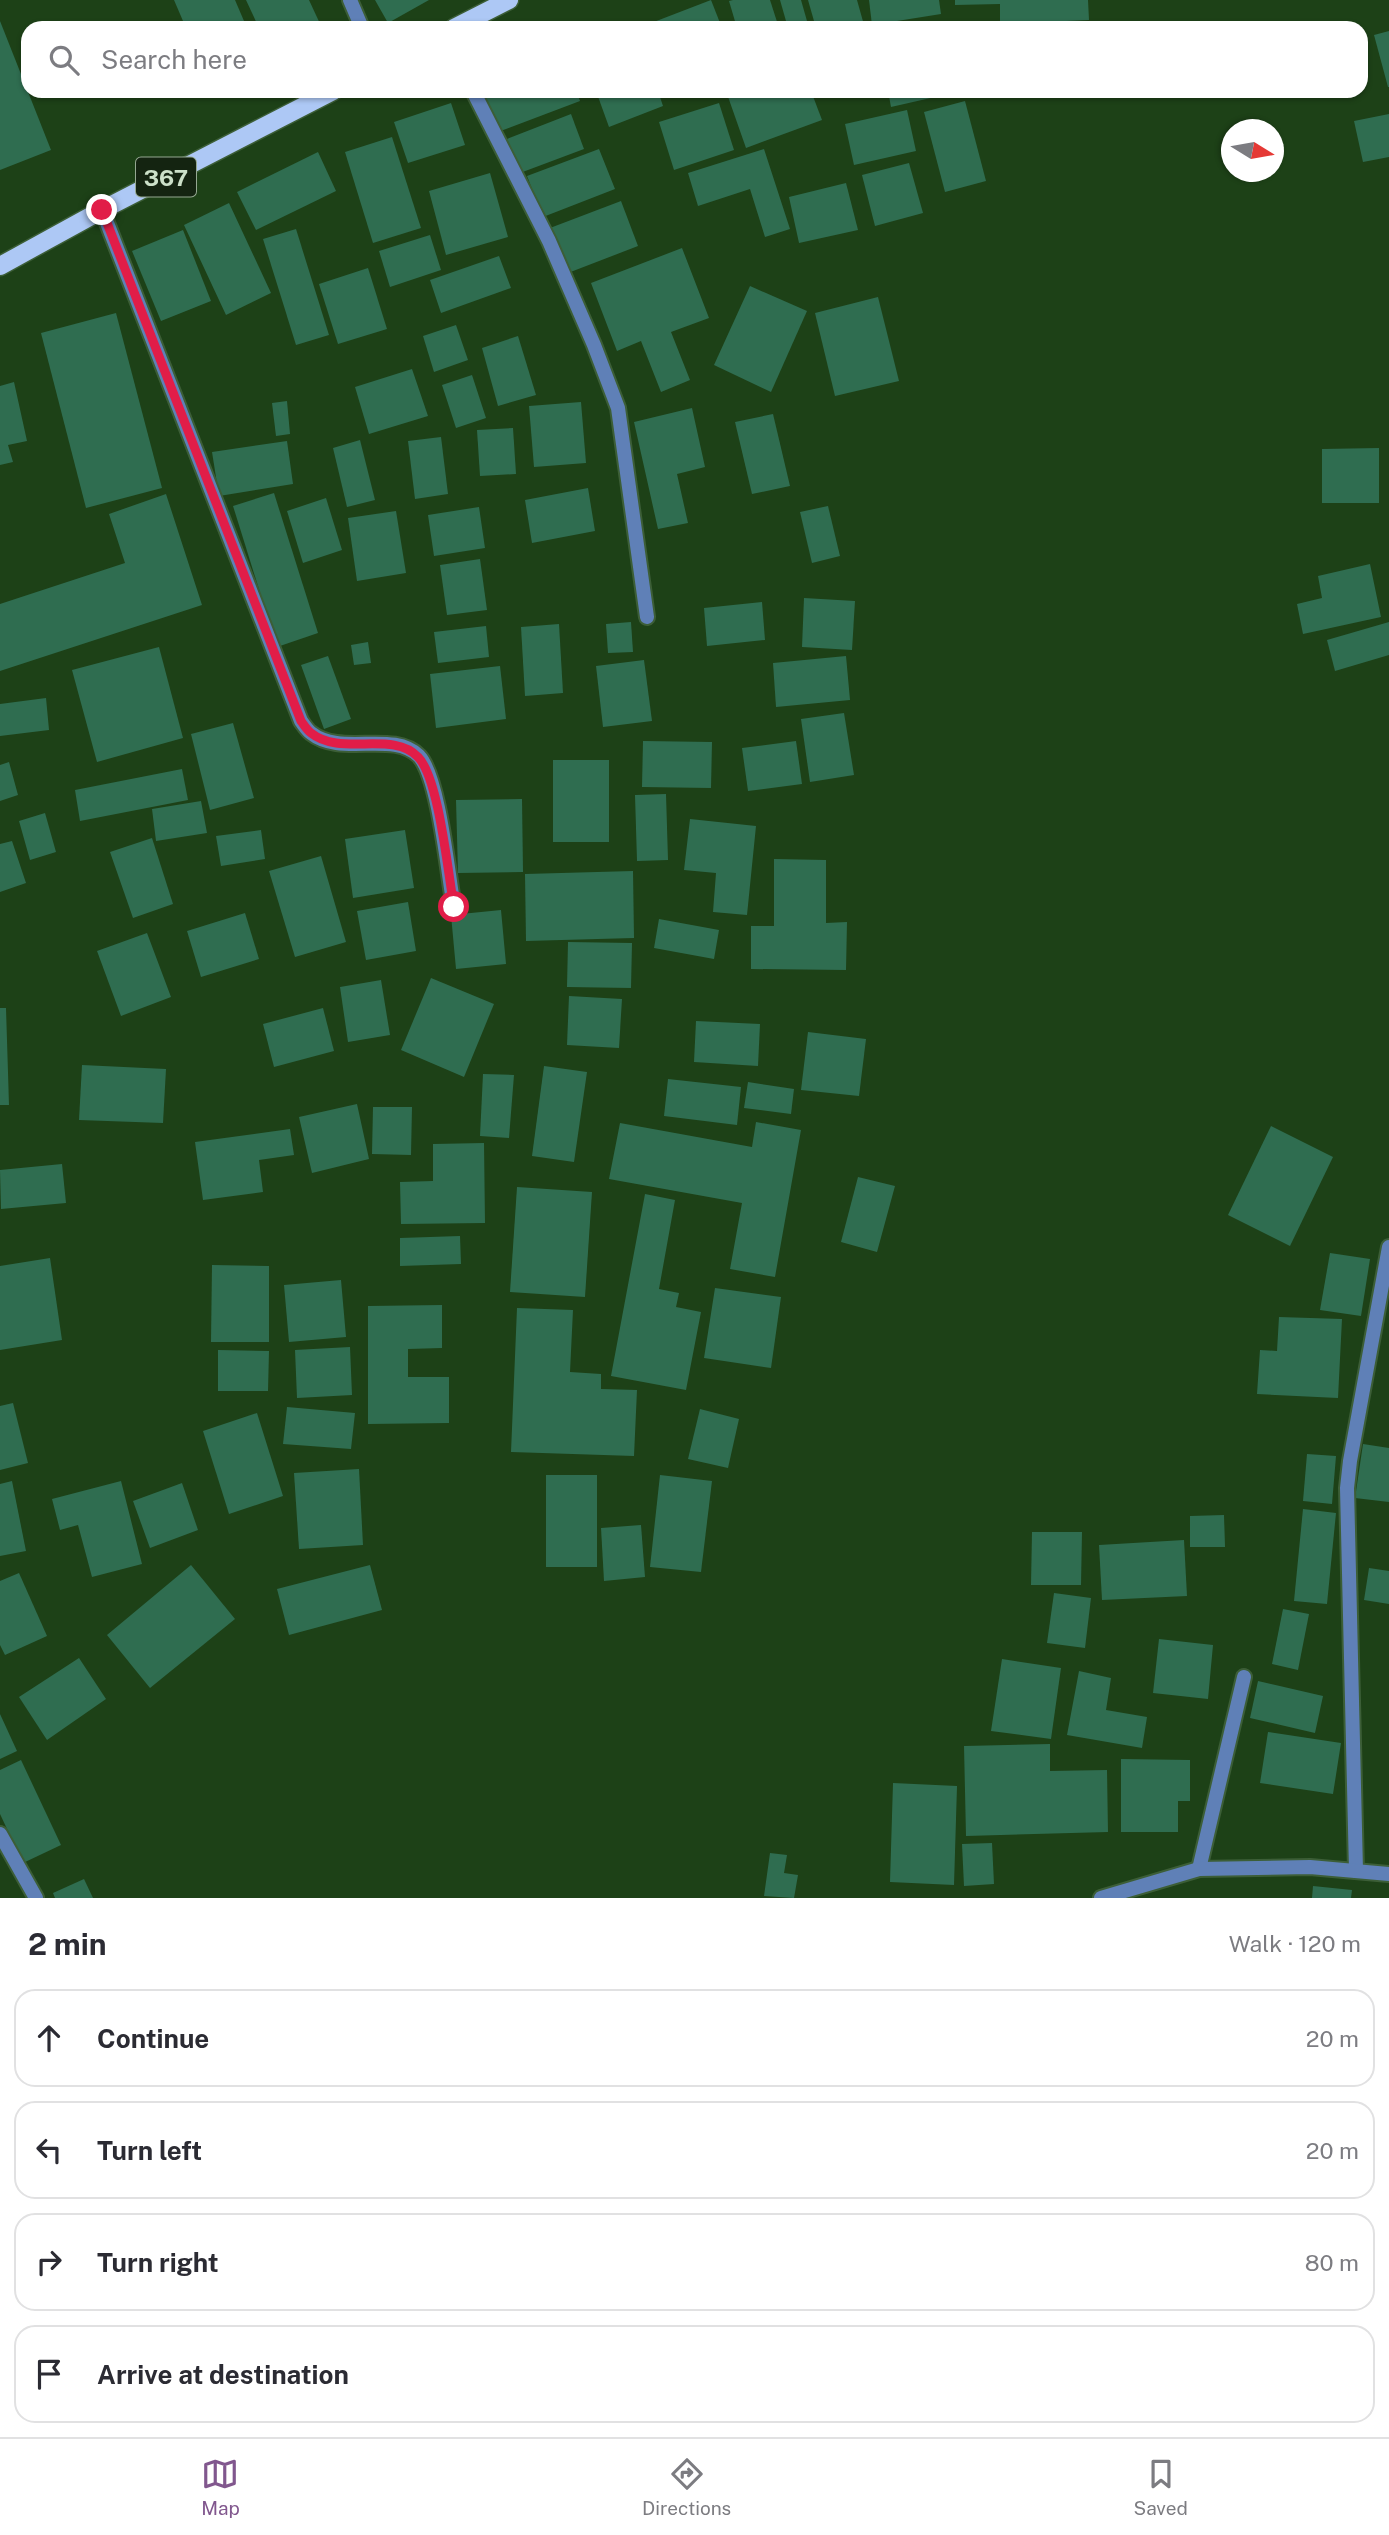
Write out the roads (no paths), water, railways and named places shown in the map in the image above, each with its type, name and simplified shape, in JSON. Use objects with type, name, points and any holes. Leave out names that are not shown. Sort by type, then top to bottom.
[{"type":"main road","points":[[468,21],[509,0]]},
{"type":"main road","name":"367","points":[[0,266],[319,98]]},
{"type":"street","points":[[349,0],[359,21]]},
{"type":"street","points":[[477,98],[549,241],[618,408],[647,617]]},
{"type":"street","points":[[102,210],[301,721],[312,734],[324,739],[341,744],[400,745],[418,756],[426,768],[433,789],[454,907]]},
{"type":"street","points":[[1356,1871],[1347,1488],[1389,1247]]},
{"type":"street","points":[[1199,1869],[1244,1677]]},
{"type":"street","points":[[0,1834],[36,1898]]},
{"type":"street","points":[[1101,1898],[1199,1869],[1310,1867],[1389,1874]]}]
